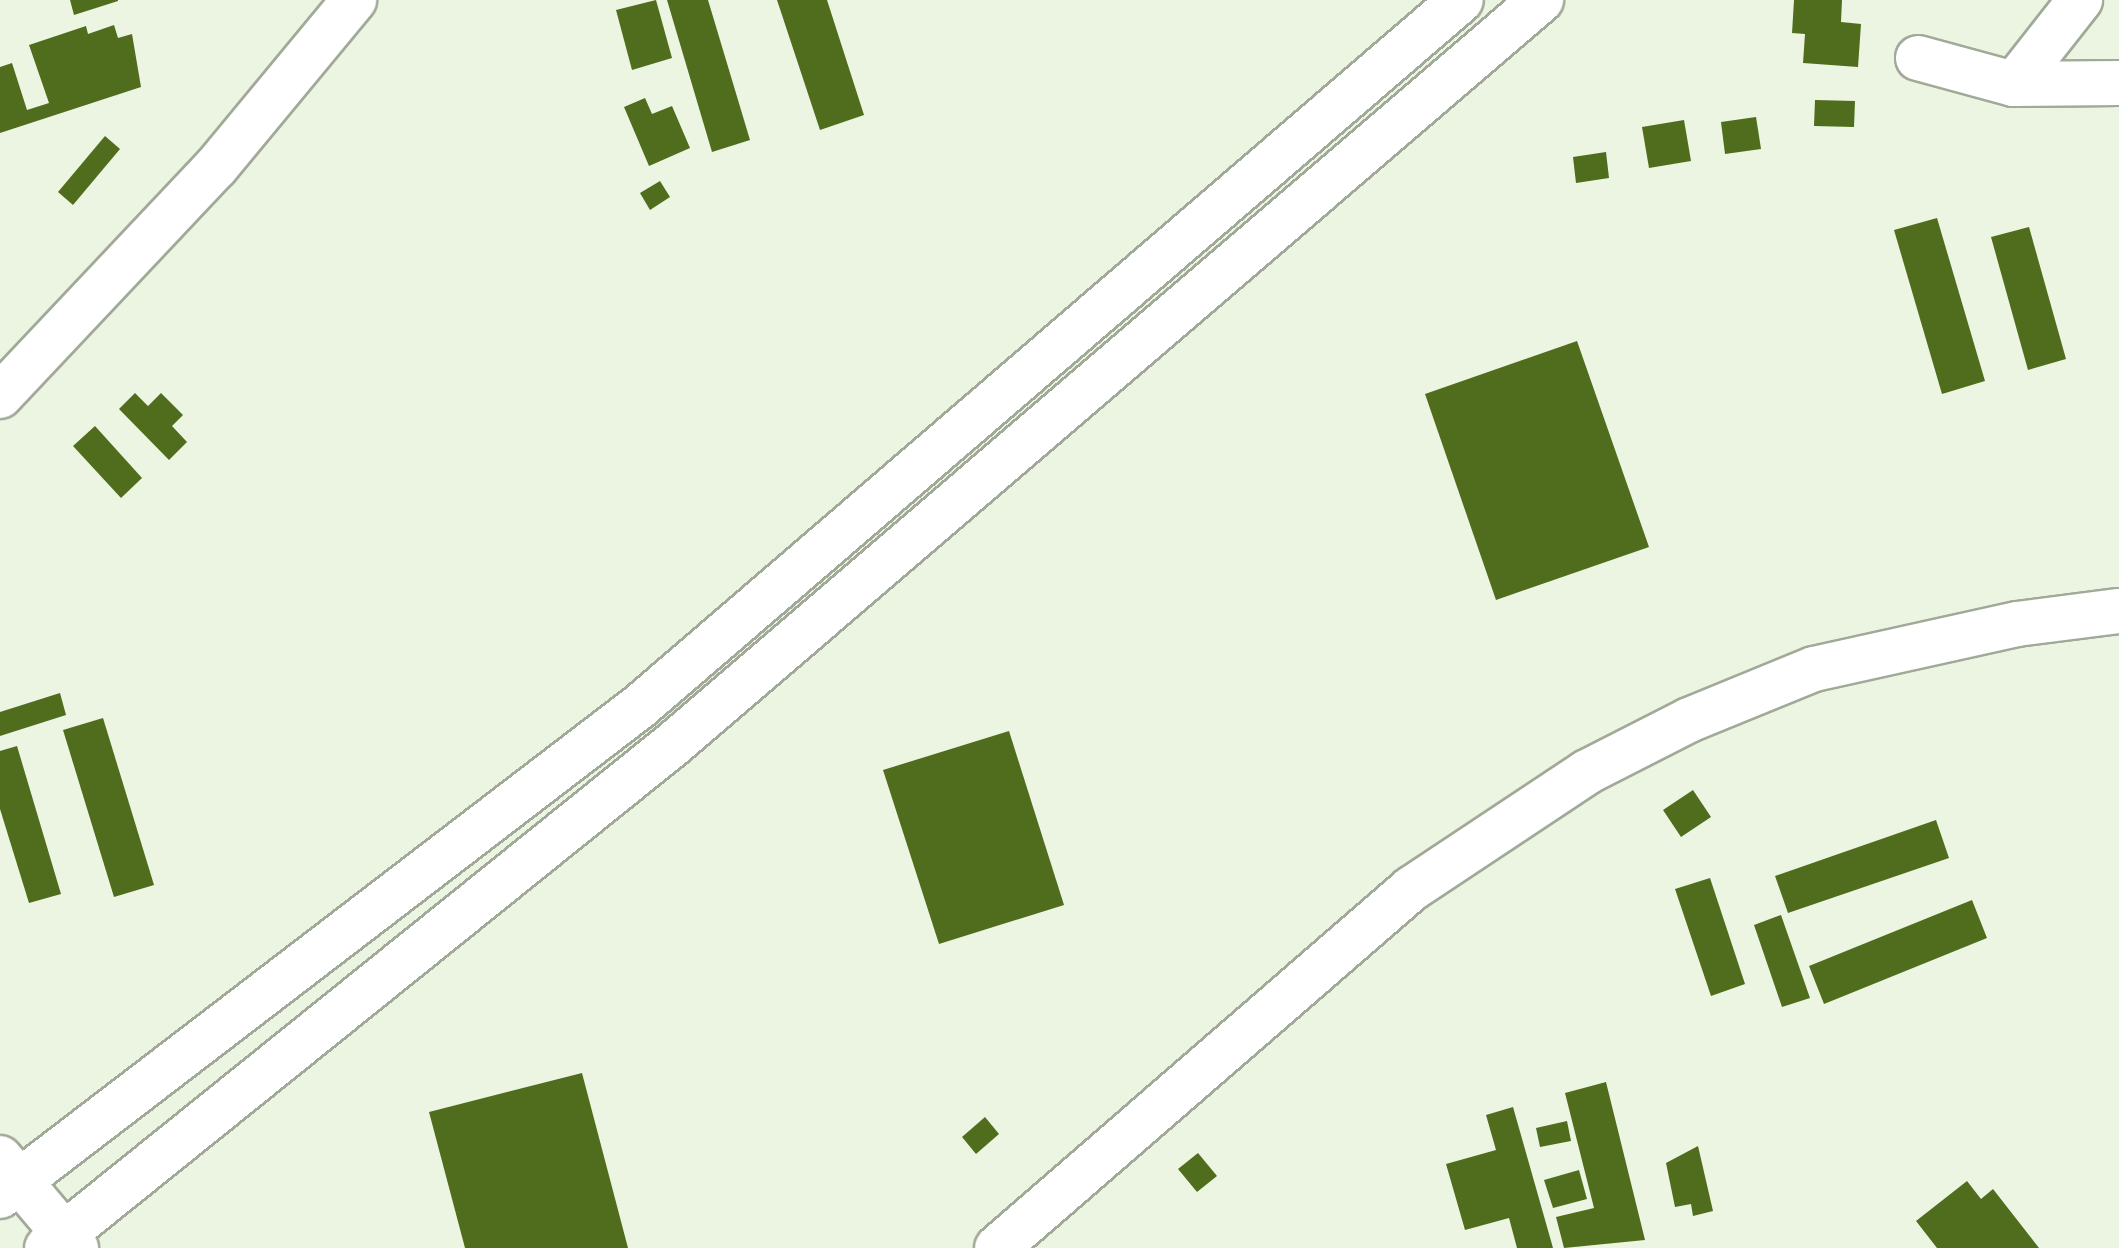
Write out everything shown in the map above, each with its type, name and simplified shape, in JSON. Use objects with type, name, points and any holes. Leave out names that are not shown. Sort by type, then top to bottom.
[{"type":"street","points":[[0,396],[216,167],[354,0]]},
{"type":"street","points":[[1461,0],[639,707],[7,1178],[62,1244],[672,745],[1541,0]]},
{"type":"street","points":[[2014,84],[2080,0]]},
{"type":"street","points":[[1918,58],[2014,84],[2119,83]]},
{"type":"street","points":[[1255,176],[1289,215]]},
{"type":"street","points":[[997,1248],[1411,889],[1587,772],[1689,720],[1814,669],[2003,627],[2119,611]]},
{"type":"street","points":[[639,707],[672,745]]},
{"type":"building","points":[[70,0],[118,0],[118,1],[74,15]]},
{"type":"building","points":[[656,0],[672,58],[632,70],[616,10]]},
{"type":"building","points":[[667,0],[708,0],[750,140],[712,152]]},
{"type":"building","points":[[777,0],[827,0],[864,115],[820,130]]},
{"type":"building","points":[[1794,0],[1842,0],[1841,22],[1861,24],[1858,67],[1803,63],[1805,34],[1792,33]]},
{"type":"building","points":[[114,25],[118,38],[132,34],[141,87],[0,133],[0,67],[12,63],[27,110],[49,103],[29,45],[86,26],[88,34]]},
{"type":"building","points":[[645,98],[652,114],[672,106],[690,148],[649,166],[624,107]]},
{"type":"building","points":[[1815,100],[1855,101],[1854,127],[1814,126]]},
{"type":"building","points":[[1756,117],[1761,149],[1725,154],[1721,122]]},
{"type":"building","points":[[1684,120],[1691,161],[1649,168],[1642,127]]},
{"type":"building","points":[[105,136],[120,149],[73,205],[58,192]]},
{"type":"building","points":[[1606,152],[1609,178],[1576,183],[1573,157]]},
{"type":"building","points":[[660,181],[670,197],[650,210],[640,193]]},
{"type":"building","points":[[1937,218],[1985,381],[1942,394],[1894,230]]},
{"type":"building","points":[[2029,227],[2066,359],[2028,370],[1991,237]]},
{"type":"building","points":[[1577,341],[1649,547],[1496,600],[1425,394]]},
{"type":"building","points":[[135,393],[148,406],[161,393],[183,415],[172,426],[187,442],[169,460],[119,409]]},
{"type":"building","points":[[95,426],[142,478],[121,498],[73,446]]},
{"type":"building","points":[[60,693],[66,715],[0,736],[0,712]]},
{"type":"building","points":[[103,718],[154,885],[114,897],[63,730]]},
{"type":"building","points":[[1009,731],[1064,905],[939,944],[883,770]]},
{"type":"building","points":[[17,746],[61,894],[29,903],[0,809],[0,751]]},
{"type":"building","points":[[1693,790],[1711,817],[1681,837],[1663,810]]},
{"type":"building","points":[[1936,820],[1949,858],[1788,913],[1775,876]]},
{"type":"building","points":[[1710,878],[1745,984],[1711,996],[1675,889]]},
{"type":"building","points":[[1972,900],[1987,938],[1824,1004],[1809,966]]},
{"type":"building","points":[[1781,915],[1810,998],[1782,1007],[1754,925]]},
{"type":"building","points":[[582,1073],[628,1248],[465,1248],[429,1112]]},
{"type":"building","points":[[1606,1082],[1645,1240],[1564,1248],[1556,1217],[1594,1208],[1565,1093]]},
{"type":"building","points":[[1513,1107],[1553,1248],[1517,1248],[1509,1218],[1465,1230],[1446,1164],[1496,1150],[1486,1115]]},
{"type":"building","points":[[985,1117],[999,1134],[976,1154],[962,1137]]},
{"type":"building","points":[[1567,1121],[1571,1141],[1540,1147],[1536,1128]]},
{"type":"building","points":[[1698,1146],[1713,1211],[1693,1216],[1691,1204],[1675,1207],[1666,1163]]},
{"type":"building","points":[[1198,1153],[1217,1176],[1197,1192],[1178,1169]]},
{"type":"building","points":[[1579,1170],[1587,1199],[1553,1208],[1544,1180]]},
{"type":"building","points":[[1967,1181],[1981,1199],[1993,1189],[2039,1248],[1937,1248],[1916,1221]]}]
